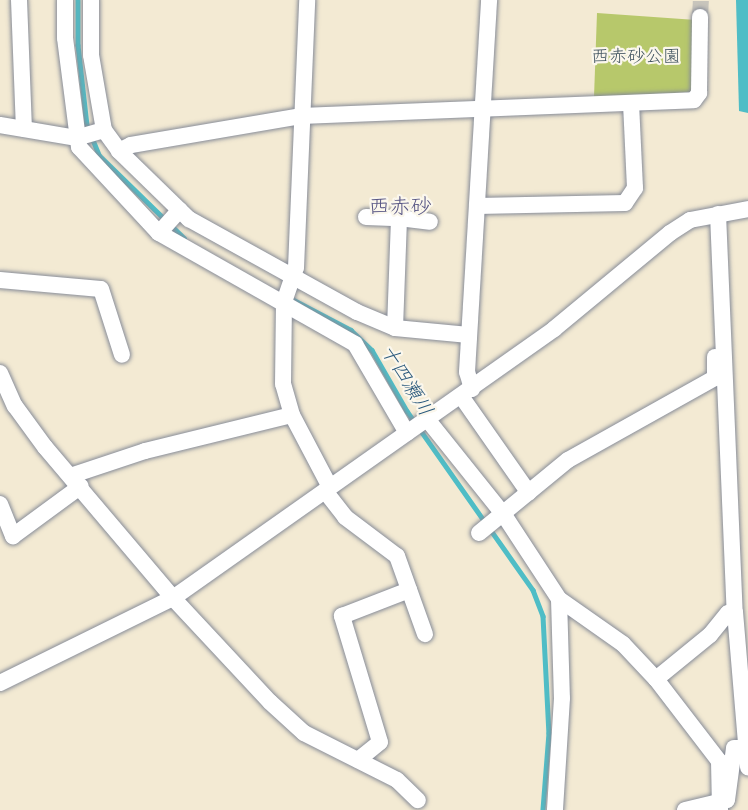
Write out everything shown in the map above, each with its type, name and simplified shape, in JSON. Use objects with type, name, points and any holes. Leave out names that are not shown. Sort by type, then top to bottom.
[{"type":"street","points":[[19,0],[24,129]]},
{"type":"street","points":[[65,0],[90,134]]},
{"type":"street","points":[[91,0],[90,134],[79,147],[160,231],[284,300],[354,344],[408,432]]},
{"type":"street","points":[[307,0],[293,279],[284,300],[283,384],[292,415],[328,489],[345,517],[396,556],[425,634]]},
{"type":"street","points":[[489,0],[467,392],[529,493]]},
{"type":"street","points":[[119,151],[130,145],[301,116],[694,100],[699,93],[700,17]]},
{"type":"street","points":[[477,206],[625,202],[635,188],[631,103]]},
{"type":"street","points":[[0,126],[90,134],[119,151],[178,212],[293,279],[395,328],[469,335]]},
{"type":"street","points":[[0,683],[173,598],[554,329],[670,233],[690,220],[748,209]]},
{"type":"street","points":[[160,231],[178,212]]},
{"type":"street","points":[[724,213],[724,333],[735,612],[748,767]]},
{"type":"street","points":[[366,217],[430,222]]},
{"type":"street","points":[[395,328],[399,218]]},
{"type":"street","points":[[0,280],[101,289],[122,355]]},
{"type":"street","points":[[480,532],[568,460],[715,378],[715,334],[724,333]]},
{"type":"street","points":[[0,374],[15,406],[45,447],[77,481],[173,598],[303,733],[397,780],[418,800]]},
{"type":"street","points":[[0,504],[13,536],[77,481],[144,451],[292,415]]},
{"type":"street","points":[[426,420],[502,515],[559,599],[623,644],[656,679],[719,761],[720,806]]},
{"type":"street","points":[[358,760],[380,742],[342,616],[409,590]]},
{"type":"street","points":[[555,810],[561,698],[559,599]]},
{"type":"street","points":[[656,679],[710,635],[728,613],[735,612]]},
{"type":"street","points":[[685,810],[720,806],[727,800],[734,748],[747,748]]},
{"type":"green space","name":"西赤砂公園","points":[[597,13],[696,20],[694,92],[594,97]]},
{"type":"water","points":[[736,0],[748,0],[748,113],[739,111]]},
{"type":"waterway","name":"十四瀬川","points":[[78,0],[78,45],[87,125],[99,155],[184,238]]},
{"type":"waterway","name":"十四瀬川","points":[[290,298],[351,330],[372,350],[407,411],[485,522]]},
{"type":"waterway","name":"十四瀬川","points":[[490,529],[533,590],[543,616],[549,733],[543,810]]},
{"type":"tunnel","points":[[700,17],[701,0]]},
{"type":"district","name":"西赤砂","points":[[400,206]]}]
